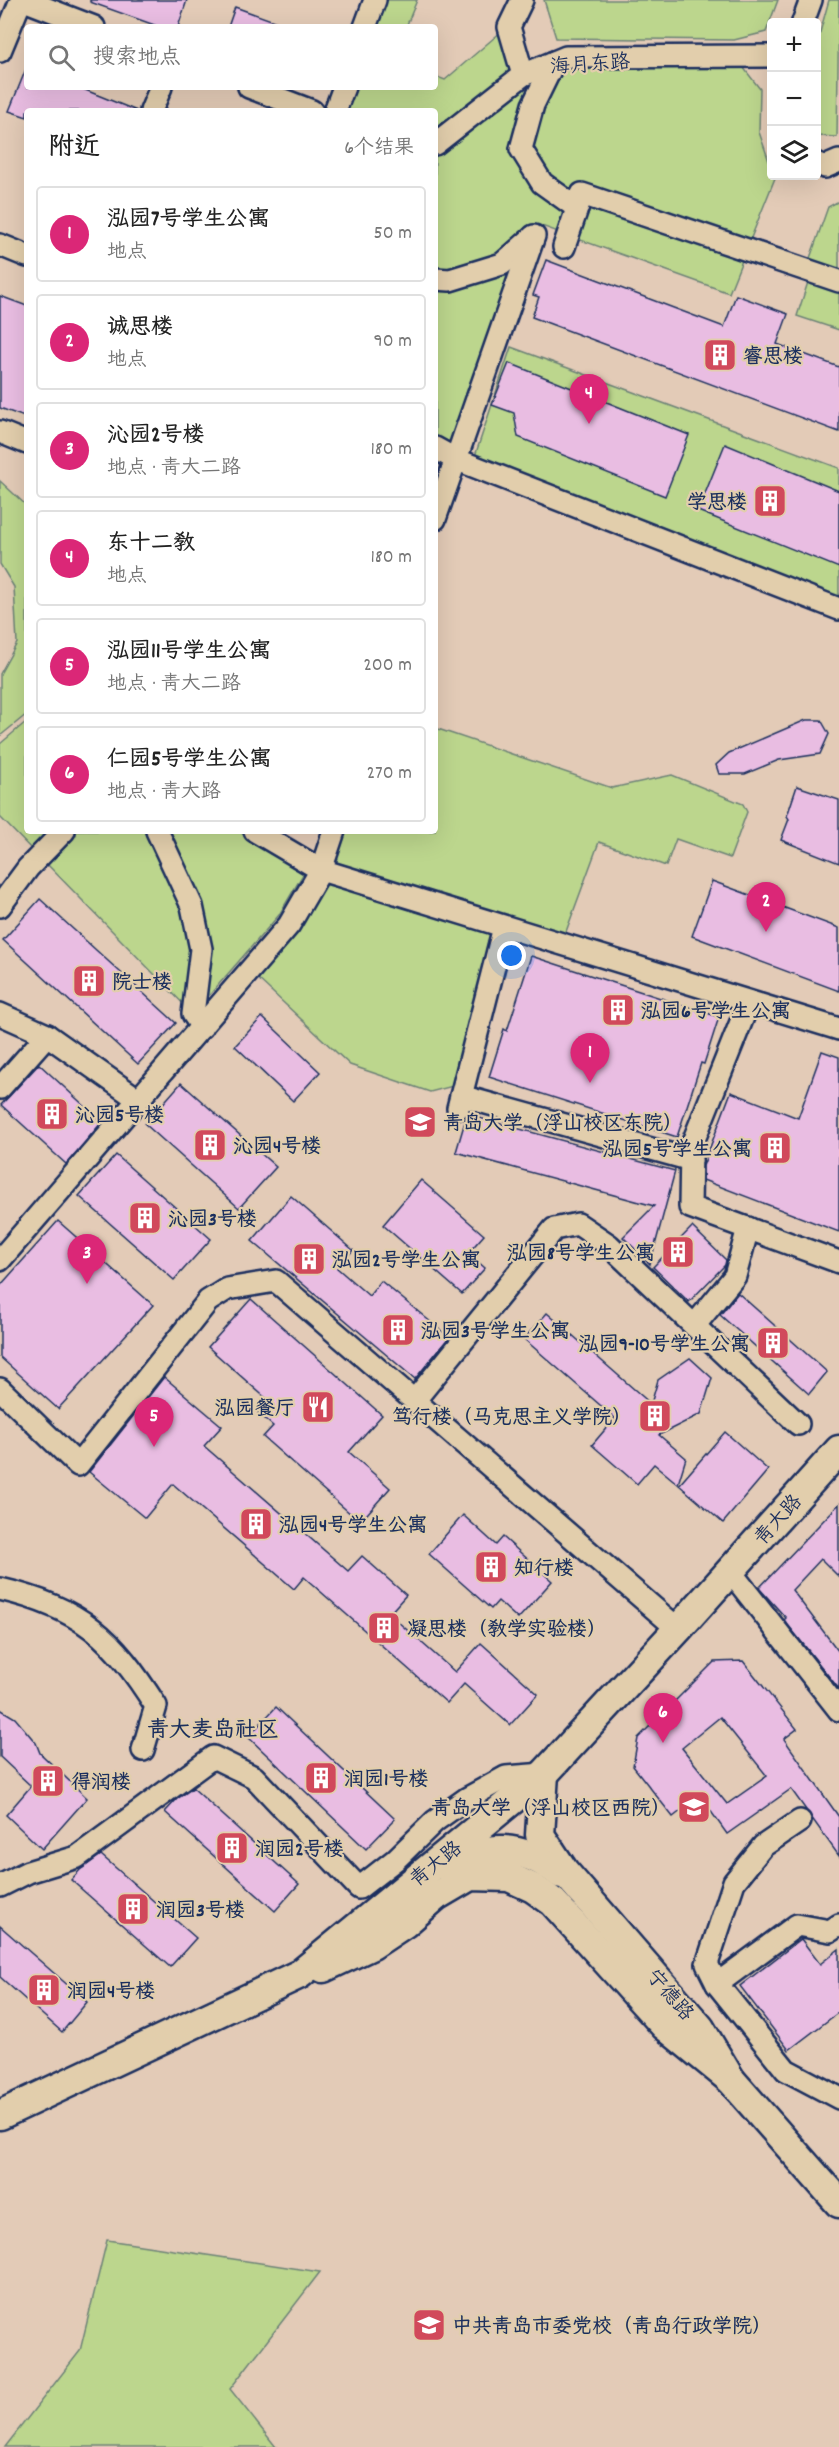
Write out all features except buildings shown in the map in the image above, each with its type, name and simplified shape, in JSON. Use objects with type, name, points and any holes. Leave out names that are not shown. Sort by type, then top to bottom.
[{"type":"street","points":[[0,51],[22,0],[86,24]]},
{"type":"street","points":[[366,24],[375,0]]},
{"type":"street","points":[[522,0],[509,27],[523,75]]},
{"type":"street","points":[[804,18],[811,0]]},
{"type":"street","name":"海月东路","points":[[438,142],[523,75],[566,57],[767,56]]},
{"type":"street","points":[[554,62],[533,105],[521,149],[542,183],[577,208]]},
{"type":"street","points":[[152,108],[160,90]]},
{"type":"street","points":[[257,90],[304,108]]},
{"type":"street","points":[[336,108],[343,90]]},
{"type":"street","points":[[821,165],[839,161]]},
{"type":"street","points":[[564,247],[582,195],[839,281]]},
{"type":"street","points":[[438,279],[450,280],[502,264],[534,236],[438,510]]},
{"type":"street","points":[[0,245],[24,255]]},
{"type":"street","points":[[0,432],[24,442]]},
{"type":"street","points":[[438,450],[455,459],[839,609]]},
{"type":"street","points":[[0,906],[28,868],[61,834]]},
{"type":"street","points":[[158,834],[192,906],[201,949],[193,1014],[202,1027]]},
{"type":"street","points":[[260,834],[321,870],[839,1029]]},
{"type":"street","points":[[2,1252],[139,1100],[289,925],[321,870],[333,834]]},
{"type":"street","points":[[504,927],[459,1102],[691,1160]]},
{"type":"street","points":[[749,1002],[691,1147],[690,1207],[839,1262]]},
{"type":"street","points":[[0,1014],[47,1035],[139,1100]]},
{"type":"street","points":[[0,1088],[47,1035]]},
{"type":"street","points":[[414,1401],[554,1229],[578,1224],[609,1245],[798,1424]]},
{"type":"street","points":[[694,1326],[735,1276],[748,1228]]},
{"type":"street","points":[[0,1391],[78,1465],[208,1301],[227,1289],[276,1281],[678,1629]]},
{"type":"street","name":"青大路","points":[[0,2115],[300,1974],[544,1774],[839,1450]]},
{"type":"street","points":[[730,1572],[839,1710]]},
{"type":"street","points":[[0,1589],[33,1597],[79,1618],[114,1647],[156,1706],[143,1750]]},
{"type":"street","points":[[0,1886],[28,1872],[77,1857],[213,1757],[254,1777],[360,1888],[395,1860],[435,1821],[466,1799],[506,1777],[544,1774]]},
{"type":"street","name":"宁德路","points":[[544,1774],[540,1835],[564,1871],[700,2028],[730,2080],[839,2203]]},
{"type":"street","points":[[800,1821],[763,1846],[734,1882],[707,1964],[717,1983],[786,2070],[839,2098]]},
{"type":"street","points":[[423,1873],[458,1858],[495,1849],[517,1850],[541,1859],[578,1887]]},
{"type":"street","points":[[300,1974],[329,1967],[372,1945],[405,1923],[436,1896],[470,1876],[509,1877],[533,1887],[553,1902],[665,2026],[730,2080]]},
{"type":"street","points":[[717,1983],[798,1925],[830,1931],[839,1925]]},
{"type":"green space","points":[[379,0],[417,0],[407,24],[370,24]]},
{"type":"green space","points":[[544,0],[778,0],[771,18],[767,18],[766,32],[734,40],[556,38]]},
{"type":"green space","points":[[829,0],[839,0],[837,137],[821,136],[821,29]]},
{"type":"green space","points":[[502,31],[515,71],[438,132],[438,108],[340,108],[347,90],[438,90],[438,77],[445,80]]},
{"type":"green space","points":[[562,67],[743,67],[760,89],[759,132],[767,155],[767,180],[774,180],[729,293],[539,225],[502,258],[450,273],[438,272],[438,155],[528,84]]},
{"type":"green space","points":[[839,201],[839,270],[809,261],[828,207]]},
{"type":"green space","points":[[512,269],[449,448],[438,442],[438,285]]},
{"type":"green space","points":[[809,279],[839,289],[839,330],[797,316]]},
{"type":"green space","points":[[511,347],[839,468],[839,599],[475,456]]},
{"type":"green space","points":[[0,481],[24,503],[24,716],[0,736],[0,674],[17,643],[14,587],[0,564]]},
{"type":"green space","points":[[24,724],[24,834],[53,834],[35,853],[0,817],[0,744]]},
{"type":"green space","points":[[438,729],[612,788],[672,775],[743,804],[747,812],[730,858],[676,839],[666,866],[599,842],[564,937],[328,866],[338,834],[438,834]]},
{"type":"green space","points":[[70,834],[244,834],[305,871],[279,915],[193,1014],[44,861]]},
{"type":"green space","points":[[323,879],[495,931],[457,1085],[430,1092],[350,1065],[255,976]]},
{"type":"green space","points":[[107,2240],[320,2272],[230,2389],[276,2447],[5,2447],[80,2351]]},
{"type":"place","name":"睿思楼","points":[[720,355]]},
{"type":"place","name":"东十二教","points":[[589,424]]},
{"type":"place","name":"学思楼","points":[[770,501]]},
{"type":"place","name":"诚思楼","points":[[766,932]]},
{"type":"place","name":"院士楼","points":[[89,981]]},
{"type":"place","name":"泓园6号学生公寓","points":[[618,1010]]},
{"type":"place","name":"泓园7号学生公寓","points":[[590,1083]]},
{"type":"place","name":"沁园5号楼","points":[[52,1114]]},
{"type":"place","name":"青岛大学（浮山校区东院）","points":[[420,1122]]},
{"type":"place","name":"沁园4号楼","points":[[210,1145]]},
{"type":"place","name":"泓园5号学生公寓","points":[[775,1148]]},
{"type":"place","name":"沁园3号楼","points":[[145,1218]]},
{"type":"place","name":"泓园8号学生公寓","points":[[678,1252]]},
{"type":"place","name":"泓园2号学生公寓","points":[[309,1259]]},
{"type":"place","name":"沁园2号楼","points":[[87,1284]]},
{"type":"place","name":"泓园3号学生公寓","points":[[398,1330]]},
{"type":"place","name":"泓园9-10号学生公寓","points":[[773,1343]]},
{"type":"place","name":"泓园餐厅","points":[[318,1407]]},
{"type":"place","name":"笃行楼（马克思主义学院）","points":[[655,1416]]},
{"type":"place","name":"泓园11号学生公寓","points":[[154,1447]]},
{"type":"place","name":"泓园4号学生公寓","points":[[256,1524]]},
{"type":"place","name":"知行楼","points":[[491,1567]]},
{"type":"place","name":"凝思楼（教学实验楼）","points":[[384,1628]]},
{"type":"place","name":"仁园5号学生公寓","points":[[663,1743]]},
{"type":"place","name":"润园1号楼","points":[[321,1778]]},
{"type":"place","name":"得润楼","points":[[48,1781]]},
{"type":"place","name":"青岛大学（浮山校区西院）","points":[[694,1807]]},
{"type":"place","name":"润园2号楼","points":[[232,1848]]},
{"type":"place","name":"润园3号楼","points":[[133,1909]]},
{"type":"place","name":"润园4号楼","points":[[44,1990]]},
{"type":"place","name":"中共青岛市委党校（青岛行政学院）","points":[[429,2325]]},
{"type":"district","name":"青大麦岛社区","points":[[213,1728]]}]
